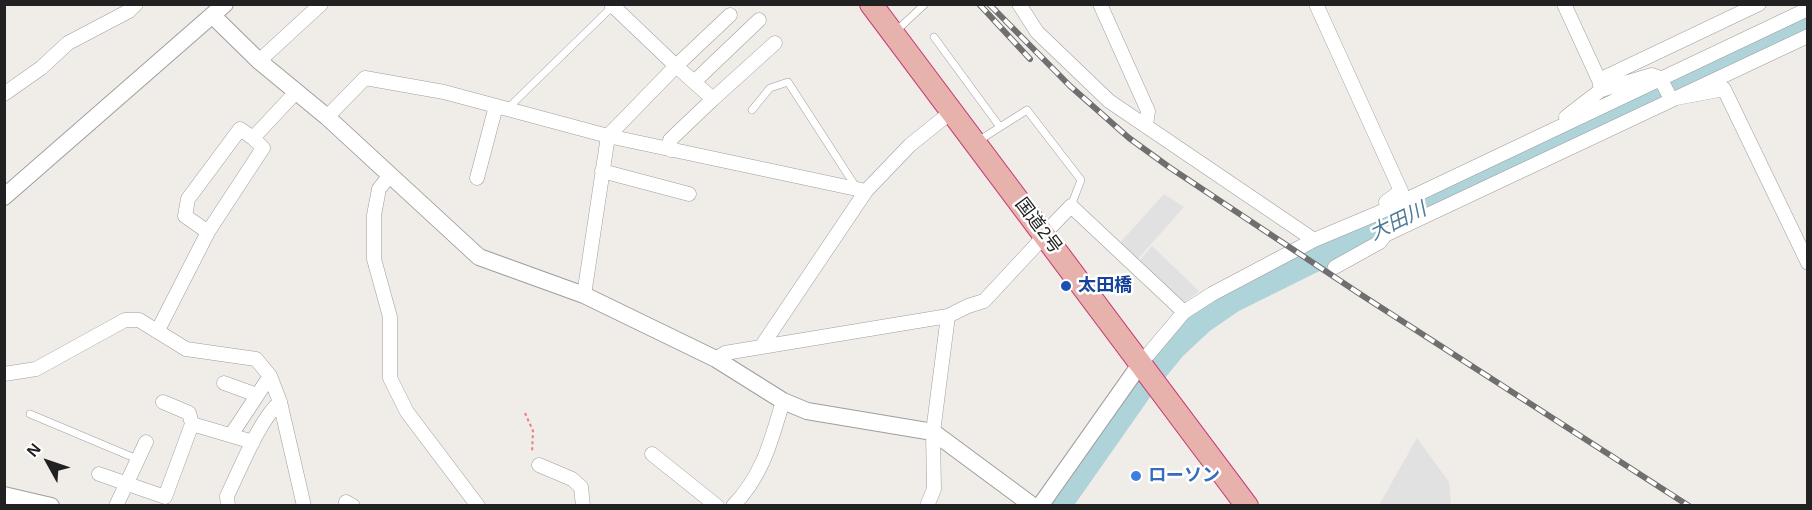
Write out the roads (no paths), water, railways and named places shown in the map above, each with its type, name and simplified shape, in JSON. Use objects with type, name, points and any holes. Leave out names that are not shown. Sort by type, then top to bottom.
[{"type":"highway","name":"国道2号","points":[[871,4],[1247,506]]},
{"type":"street","points":[[4,94],[41,68],[68,43],[129,11],[136,4]]},
{"type":"street","points":[[259,61],[321,4]]},
{"type":"street","points":[[1019,4],[1037,32],[1101,93],[1314,240]]},
{"type":"street","points":[[1100,4],[1148,111],[1146,125]]},
{"type":"street","points":[[1316,4],[1401,191],[1378,207],[1376,214]]},
{"type":"street","points":[[1564,4],[1600,85]]},
{"type":"street","points":[[1558,128],[1563,120],[1600,85],[1759,4]]},
{"type":"street","points":[[613,5],[713,99]]},
{"type":"street","points":[[4,197],[215,8],[259,61],[327,117],[479,257],[584,295],[716,359],[783,401],[807,411],[933,432],[1033,506]]},
{"type":"street","points":[[1335,267],[1380,242],[1385,235],[1666,89],[1808,9]]},
{"type":"street","points":[[584,295],[608,136],[676,66],[730,15]]},
{"type":"street","points":[[694,82],[759,20]]},
{"type":"street","points":[[1040,506],[1141,363],[1184,312],[1212,294],[1314,240],[1376,214],[1558,128],[1666,89],[1712,81],[1808,36]]},
{"type":"street","points":[[671,150],[670,140],[775,43]]},
{"type":"street","points":[[1600,85],[1652,75],[1666,89],[1724,89]]},
{"type":"street","points":[[327,117],[365,78],[444,92],[608,136],[866,191]]},
{"type":"street","points":[[1712,81],[1724,89],[1808,263]]},
{"type":"street","points":[[253,138],[296,92]]},
{"type":"street","points":[[477,178],[501,107]]},
{"type":"street","points":[[761,347],[866,191],[910,145],[951,112]]},
{"type":"street","points":[[158,330],[208,232],[263,148],[240,129],[188,199],[185,216],[208,232]]},
{"type":"street","points":[[602,171],[689,194]]},
{"type":"street","points":[[390,175],[379,189],[374,215],[374,259],[390,317],[390,378],[408,412],[478,506]]},
{"type":"street","points":[[716,359],[725,352],[948,316],[984,301],[1071,206],[1184,312]]},
{"type":"street","points":[[927,506],[934,489],[933,432],[948,316]]},
{"type":"street","points":[[4,374],[36,369],[125,321],[139,320],[186,349],[256,359],[270,376],[280,402],[304,506]]},
{"type":"street","points":[[231,435],[270,376]]},
{"type":"street","points":[[224,383],[257,395]]},
{"type":"street","points":[[733,506],[756,477],[766,458],[783,401]]},
{"type":"street","points":[[99,474],[165,497],[192,424],[189,413],[163,402]]},
{"type":"street","points":[[228,506],[227,496],[253,442],[273,408],[280,402]]},
{"type":"street","points":[[192,424],[253,442]]},
{"type":"street","points":[[116,506],[146,442]]},
{"type":"street","points":[[652,454],[717,506]]},
{"type":"street","points":[[539,465],[572,479],[581,487],[583,506]]},
{"type":"street","points":[[4,495],[51,506]]},
{"type":"lane","points":[[893,34],[925,4]]},
{"type":"lane","points":[[501,107],[613,5]]},
{"type":"lane","points":[[934,37],[1000,127]]},
{"type":"lane","points":[[752,110],[770,88],[788,82],[854,184],[866,191]]},
{"type":"lane","points":[[975,144],[1027,110],[1081,180],[1071,206]]},
{"type":"lane","points":[[30,414],[137,459]]},
{"type":"waterway","name":"大田川","points":[[1059,506],[1146,382],[1174,348],[1203,321],[1232,301],[1808,25]]},
{"type":"railway","points":[[979,4],[1030,59]]},
{"type":"railway","points":[[989,4],[1070,86],[1129,138],[1169,167],[1360,294],[1689,506]]},
{"type":"place","name":"太田橋","points":[[1066,286]]},
{"type":"place","name":"ローソン","points":[[1136,476]]}]
